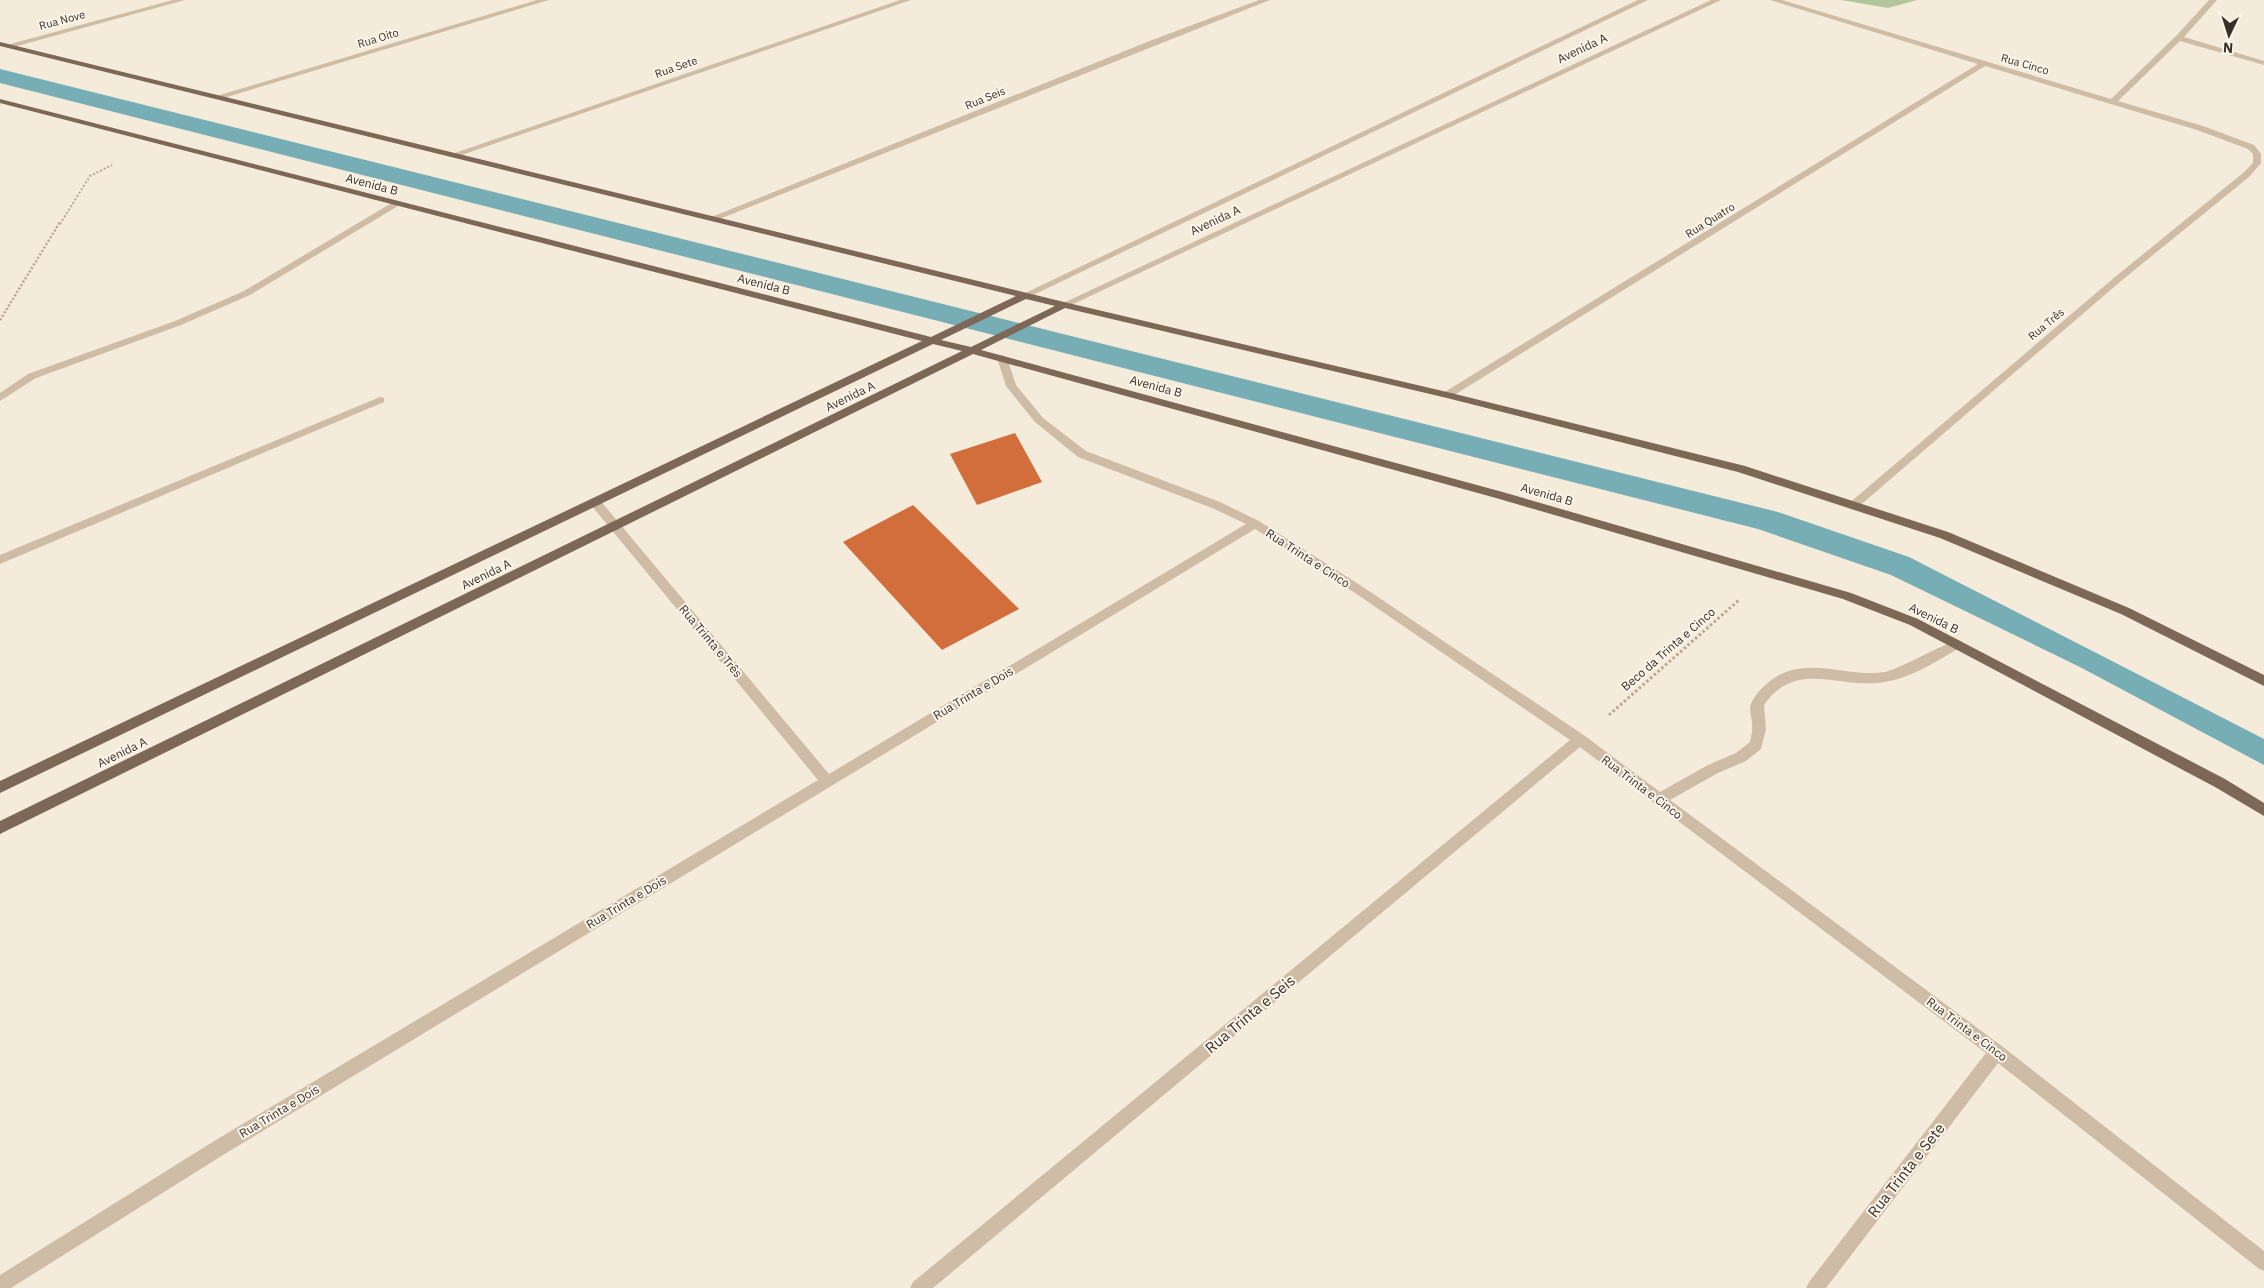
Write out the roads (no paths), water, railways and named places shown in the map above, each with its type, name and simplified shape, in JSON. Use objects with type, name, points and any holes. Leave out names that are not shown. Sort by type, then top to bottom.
[{"type":"main road","points":[[4,45],[714,218],[1059,308],[1447,395],[1741,468],[1944,535],[2116,607],[2264,680]]},
{"type":"main road","name":"Avenida B","points":[[0,101],[395,204],[936,339],[1499,495],[1856,599],[1914,622],[1957,644],[2220,783],[2264,810]]},
{"type":"main road","name":"Avenida A","points":[[0,787],[1020,298]]},
{"type":"main road","name":"Avenida A","points":[[0,828],[1059,308]]},
{"type":"street","points":[[139,0],[147,9]]},
{"type":"street","name":"Rua Nove","points":[[4,45],[181,0]]},
{"type":"street","name":"Rua Oito","points":[[217,97],[545,0]]},
{"type":"street","name":"Rua Sete","points":[[453,154],[907,0]]},
{"type":"street","name":"Rua Seis","points":[[714,218],[1137,49],[1266,0]]},
{"type":"street","name":"Avenida A","points":[[1020,298],[1644,0]]},
{"type":"street","name":"Avenida A","points":[[1059,308],[1717,0]]},
{"type":"street","name":"Rua Cinco","points":[[1774,0],[2228,137],[2251,147],[2257,154],[2257,163]]},
{"type":"street","points":[[2113,101],[2179,38],[2213,0]]},
{"type":"street","points":[[2179,38],[2264,63]]},
{"type":"street","name":"Rua Quatro","points":[[1447,395],[1984,64]]},
{"type":"street","name":"Rua Três","points":[[1853,505],[2118,279],[2246,175],[2257,163]]},
{"type":"street","points":[[0,398],[32,376],[178,323],[247,293],[395,204]]},
{"type":"street","name":"Rua Trinta e Cinco","points":[[1002,358],[1012,386],[1039,420],[1082,454],[1216,505],[1255,524],[1359,590],[1580,740],[1997,1052],[2264,1262]]},
{"type":"street","points":[[0,560],[380,400]]},
{"type":"street","name":"Rua Trinta e Três","points":[[595,502],[827,781]]},
{"type":"street","name":"Rua Trinta e Dois","points":[[0,1285],[217,1149],[1255,524]]},
{"type":"street","points":[[1659,800],[1713,769],[1742,757],[1756,745],[1759,727],[1757,708],[1762,697],[1778,681],[1794,673],[1821,672],[1853,678],[1875,678],[1907,671],[1957,644]]},
{"type":"street","name":"Rua Trinta e Seis","points":[[919,1288],[1580,740]]},
{"type":"street","name":"Rua Trinta e Sete","points":[[1815,1288],[1997,1052]]},
{"type":"water","points":[[0,69],[1778,512],[1909,557],[2264,739],[2264,765],[2080,667],[1891,575],[1758,529],[0,83]]}]
